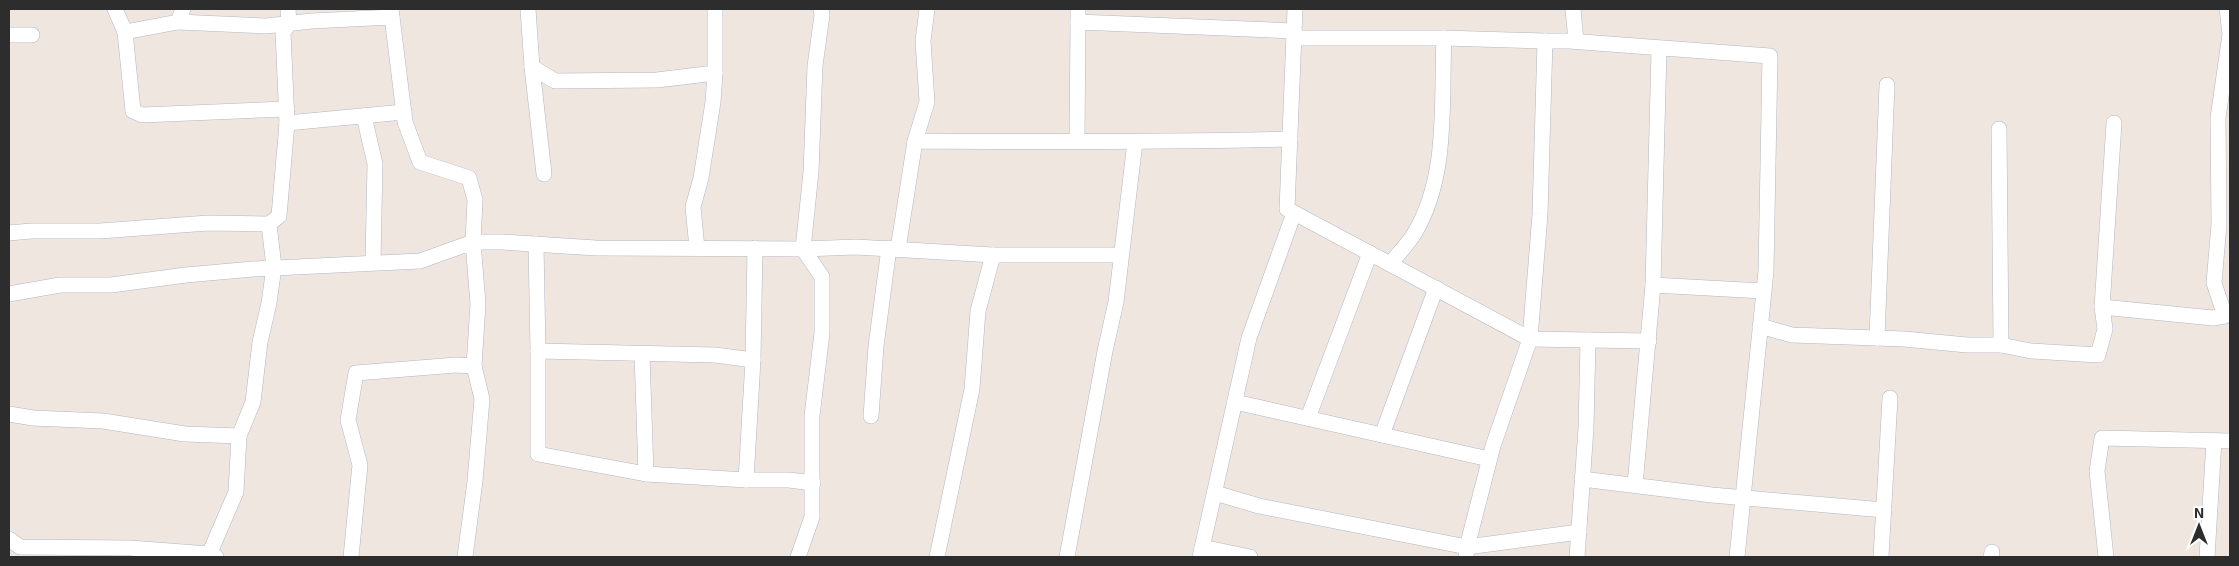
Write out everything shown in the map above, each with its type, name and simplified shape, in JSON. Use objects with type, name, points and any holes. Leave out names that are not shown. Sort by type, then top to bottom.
[{"type":"street","points":[[115,9],[125,32],[133,111],[142,115],[287,116],[319,119],[404,112]]},
{"type":"street","points":[[528,9],[532,66],[544,174]]},
{"type":"street","points":[[697,248],[693,207],[714,102],[715,9]]},
{"type":"street","points":[[798,557],[812,517],[812,416],[822,333],[822,277],[803,249],[811,172],[815,66],[822,15],[821,9]]},
{"type":"street","points":[[871,416],[876,346],[893,248],[915,141],[927,102],[923,41],[927,9]]},
{"type":"street","points":[[1295,9],[1287,209],[1530,338],[1649,341]]},
{"type":"street","points":[[1573,9],[1576,41]]},
{"type":"street","points":[[2102,307],[2213,318],[2225,316],[2214,283],[2225,176],[2218,118],[2228,65],[2230,34],[2227,9]]},
{"type":"street","points":[[125,32],[180,16],[266,26],[288,16],[312,21],[392,13],[404,112],[420,162],[469,178],[475,200],[473,242],[478,304],[474,366],[482,399],[466,557]]},
{"type":"street","points":[[1077,140],[1078,15],[1294,35],[1545,42],[1576,41],[1659,49],[1770,56],[1766,271],[1737,557]]},
{"type":"street","points":[[9,233],[31,231],[100,231],[208,223],[269,224],[279,216],[287,116],[283,32],[288,16]]},
{"type":"street","points":[[9,35],[32,35]]},
{"type":"street","points":[[1390,264],[1414,234],[1432,195],[1444,108],[1444,38]]},
{"type":"street","points":[[1466,552],[1489,460],[1530,338],[1540,214],[1545,42]]},
{"type":"street","points":[[1635,485],[1653,285],[1659,49]]},
{"type":"street","points":[[532,66],[555,81],[657,80],[715,73]]},
{"type":"street","points":[[1877,338],[1887,85]]},
{"type":"street","points":[[364,116],[375,164],[373,262]]},
{"type":"street","points":[[1760,326],[1792,335],[1877,338],[1967,345],[2001,345],[2032,351],[2098,355],[2105,329],[2102,307],[2114,123]]},
{"type":"street","points":[[1999,128],[2001,345]]},
{"type":"street","points":[[915,141],[1077,140],[1135,142],[1290,139]]},
{"type":"street","points":[[1067,557],[1105,351],[1116,302],[1130,199],[1135,142]]},
{"type":"street","points":[[1250,557],[1201,552],[1249,338],[1294,213]]},
{"type":"street","points":[[14,543],[130,548],[211,556],[236,492],[239,436],[253,402],[260,342],[269,303],[274,267],[269,224]]},
{"type":"street","points":[[9,294],[60,285],[112,285],[186,275],[274,267],[420,261],[473,242],[596,248],[803,249],[856,247],[993,255],[1121,255]]},
{"type":"street","points":[[536,244],[538,454],[646,474],[746,480],[789,480],[813,484]]},
{"type":"street","points":[[746,480],[753,360],[755,248]]},
{"type":"street","points":[[1308,418],[1370,253]]},
{"type":"street","points":[[937,557],[972,390],[978,311],[993,255]]},
{"type":"street","points":[[2214,283],[2230,287]]},
{"type":"street","points":[[1653,285],[1763,291]]},
{"type":"street","points":[[1382,435],[1436,288]]},
{"type":"street","points":[[1577,557],[1588,340]]},
{"type":"street","points":[[538,351],[715,355],[753,360]]},
{"type":"street","points":[[642,354],[646,474]]},
{"type":"street","points":[[351,557],[360,465],[348,420],[356,373],[456,365],[474,366]]},
{"type":"street","points":[[1881,557],[1890,398]]},
{"type":"street","points":[[1235,402],[1489,460]]},
{"type":"street","points":[[9,414],[33,418],[103,422],[185,434],[239,436]]},
{"type":"street","points":[[2106,557],[2097,471],[2102,438],[2230,441]]},
{"type":"street","points":[[2207,557],[2214,441]]},
{"type":"street","points":[[1582,479],[1884,510]]},
{"type":"street","points":[[1215,493],[1259,506],[1466,552],[1579,532]]},
{"type":"street","points":[[14,543],[35,557]]}]
